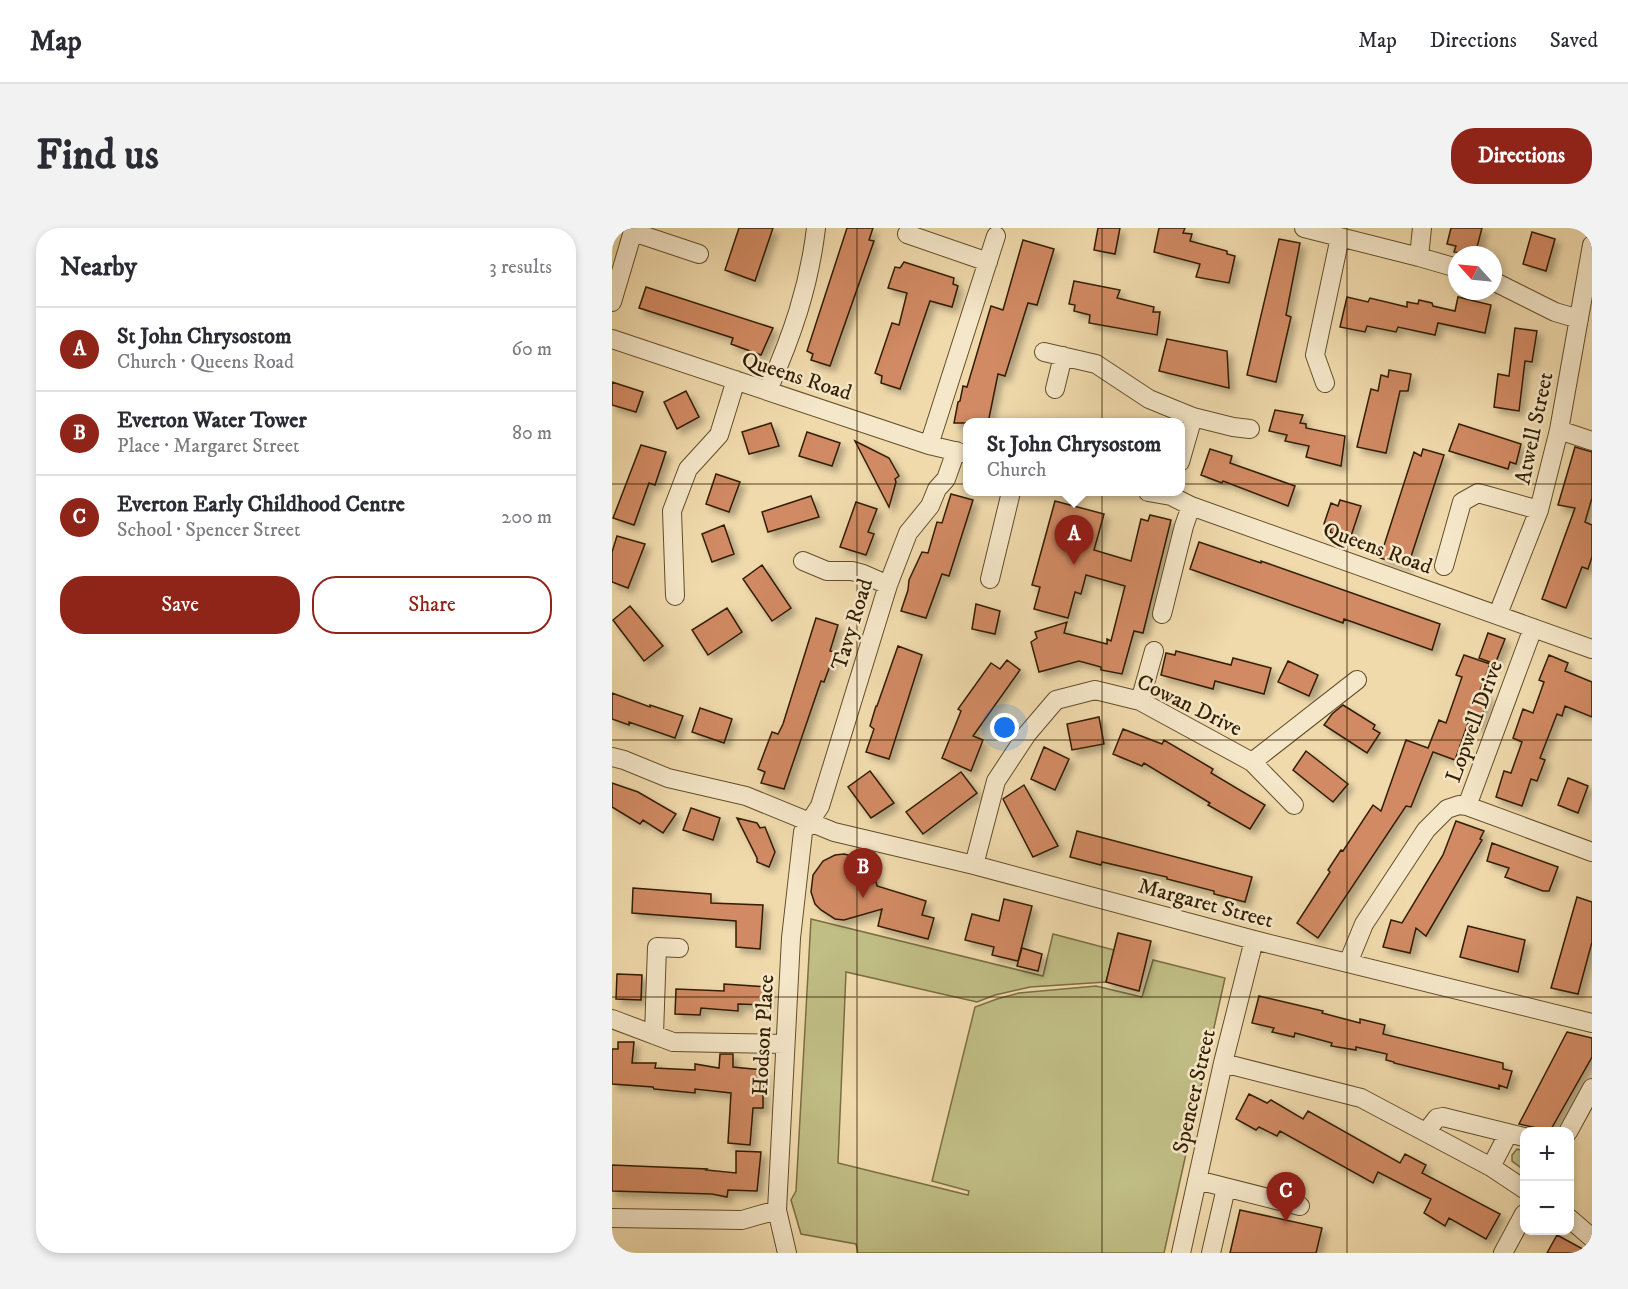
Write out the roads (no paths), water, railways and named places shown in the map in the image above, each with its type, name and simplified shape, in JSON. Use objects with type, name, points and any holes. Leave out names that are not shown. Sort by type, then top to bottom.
[{"type":"street","points":[[768,390],[791,337],[812,261],[816,228]]},
{"type":"street","points":[[1304,228],[1448,265]]},
{"type":"street","points":[[1419,257],[1422,228]]},
{"type":"street","points":[[612,302],[634,230],[699,254]]},
{"type":"street","points":[[907,234],[988,262]]},
{"type":"street","points":[[929,445],[996,236]]},
{"type":"street","points":[[1325,383],[1315,355],[1340,237]]},
{"type":"street","name":"Atwell Street","points":[[1498,614],[1539,510],[1558,430],[1592,245]]},
{"type":"street","points":[[1502,286],[1555,312],[1579,319]]},
{"type":"street","name":"Queens Road","points":[[612,339],[929,445],[962,452]]},
{"type":"street","points":[[1044,352],[1096,364],[1149,399],[1192,417],[1250,429]]},
{"type":"street","points":[[1055,389],[1063,356]]},
{"type":"street","points":[[675,596],[672,511],[688,470],[718,435],[736,380]]},
{"type":"street","points":[[1185,443],[1192,417]]},
{"type":"street","points":[[1558,430],[1592,441]]},
{"type":"street","name":"Tavy Road","points":[[810,822],[820,806],[888,585],[909,533],[930,506],[937,489],[946,479],[962,452]]},
{"type":"street","points":[[1444,566],[1462,502],[1478,493],[1539,510]]},
{"type":"street","points":[[990,579],[1010,496]]},
{"type":"street","name":"Queens Road","points":[[1175,496],[1191,506],[1592,649]]},
{"type":"street","points":[[1162,614],[1191,506]]},
{"type":"street","points":[[803,561],[827,572],[852,571],[888,585]]},
{"type":"street","name":"Lopwell Drive","points":[[1348,963],[1364,924],[1426,830],[1447,809],[1459,805],[1467,806],[1533,628]]},
{"type":"street","points":[[1140,701],[1154,651]]},
{"type":"street","points":[[1252,762],[1357,680]]},
{"type":"street","name":"Cowan Drive","points":[[974,865],[996,781],[1027,734],[1056,699],[1095,690],[1140,701],[1252,762],[1294,805]]},
{"type":"street","name":"Margaret Street","points":[[612,757],[668,778],[746,796],[834,832],[974,865],[1254,940],[1592,1023]]},
{"type":"street","points":[[1467,806],[1592,852]]},
{"type":"street","name":"Hodson Place","points":[[787,1253],[777,1210],[785,1044],[791,939],[803,832],[810,822]]},
{"type":"street","name":"Spencer Street","points":[[1181,1253],[1223,1063],[1254,940]]},
{"type":"street","points":[[654,1035],[649,947],[679,948]]},
{"type":"street","points":[[612,1019],[673,1042],[785,1044]]},
{"type":"street","points":[[1223,1063],[1361,1098],[1491,1167],[1520,1186]]},
{"type":"street","points":[[1570,1127],[1592,1088]]},
{"type":"street","points":[[1426,1132],[1437,1118],[1443,1117],[1516,1136],[1491,1167]]},
{"type":"street","points":[[1197,1180],[1300,1206]]},
{"type":"street","points":[[1211,1253],[1226,1188]]},
{"type":"street","points":[[612,1218],[742,1220],[777,1210]]},
{"type":"street","points":[[1503,1253],[1520,1221]]},
{"type":"street","points":[[1574,1222],[1592,1238]]},
{"type":"place","name":"St John Chrysostom","points":[[1074,565]]},
{"type":"place","name":"Everton Water Tower","points":[[863,898]]},
{"type":"place","name":"Everton Early Childhood Centre","points":[[1286,1222]]}]
